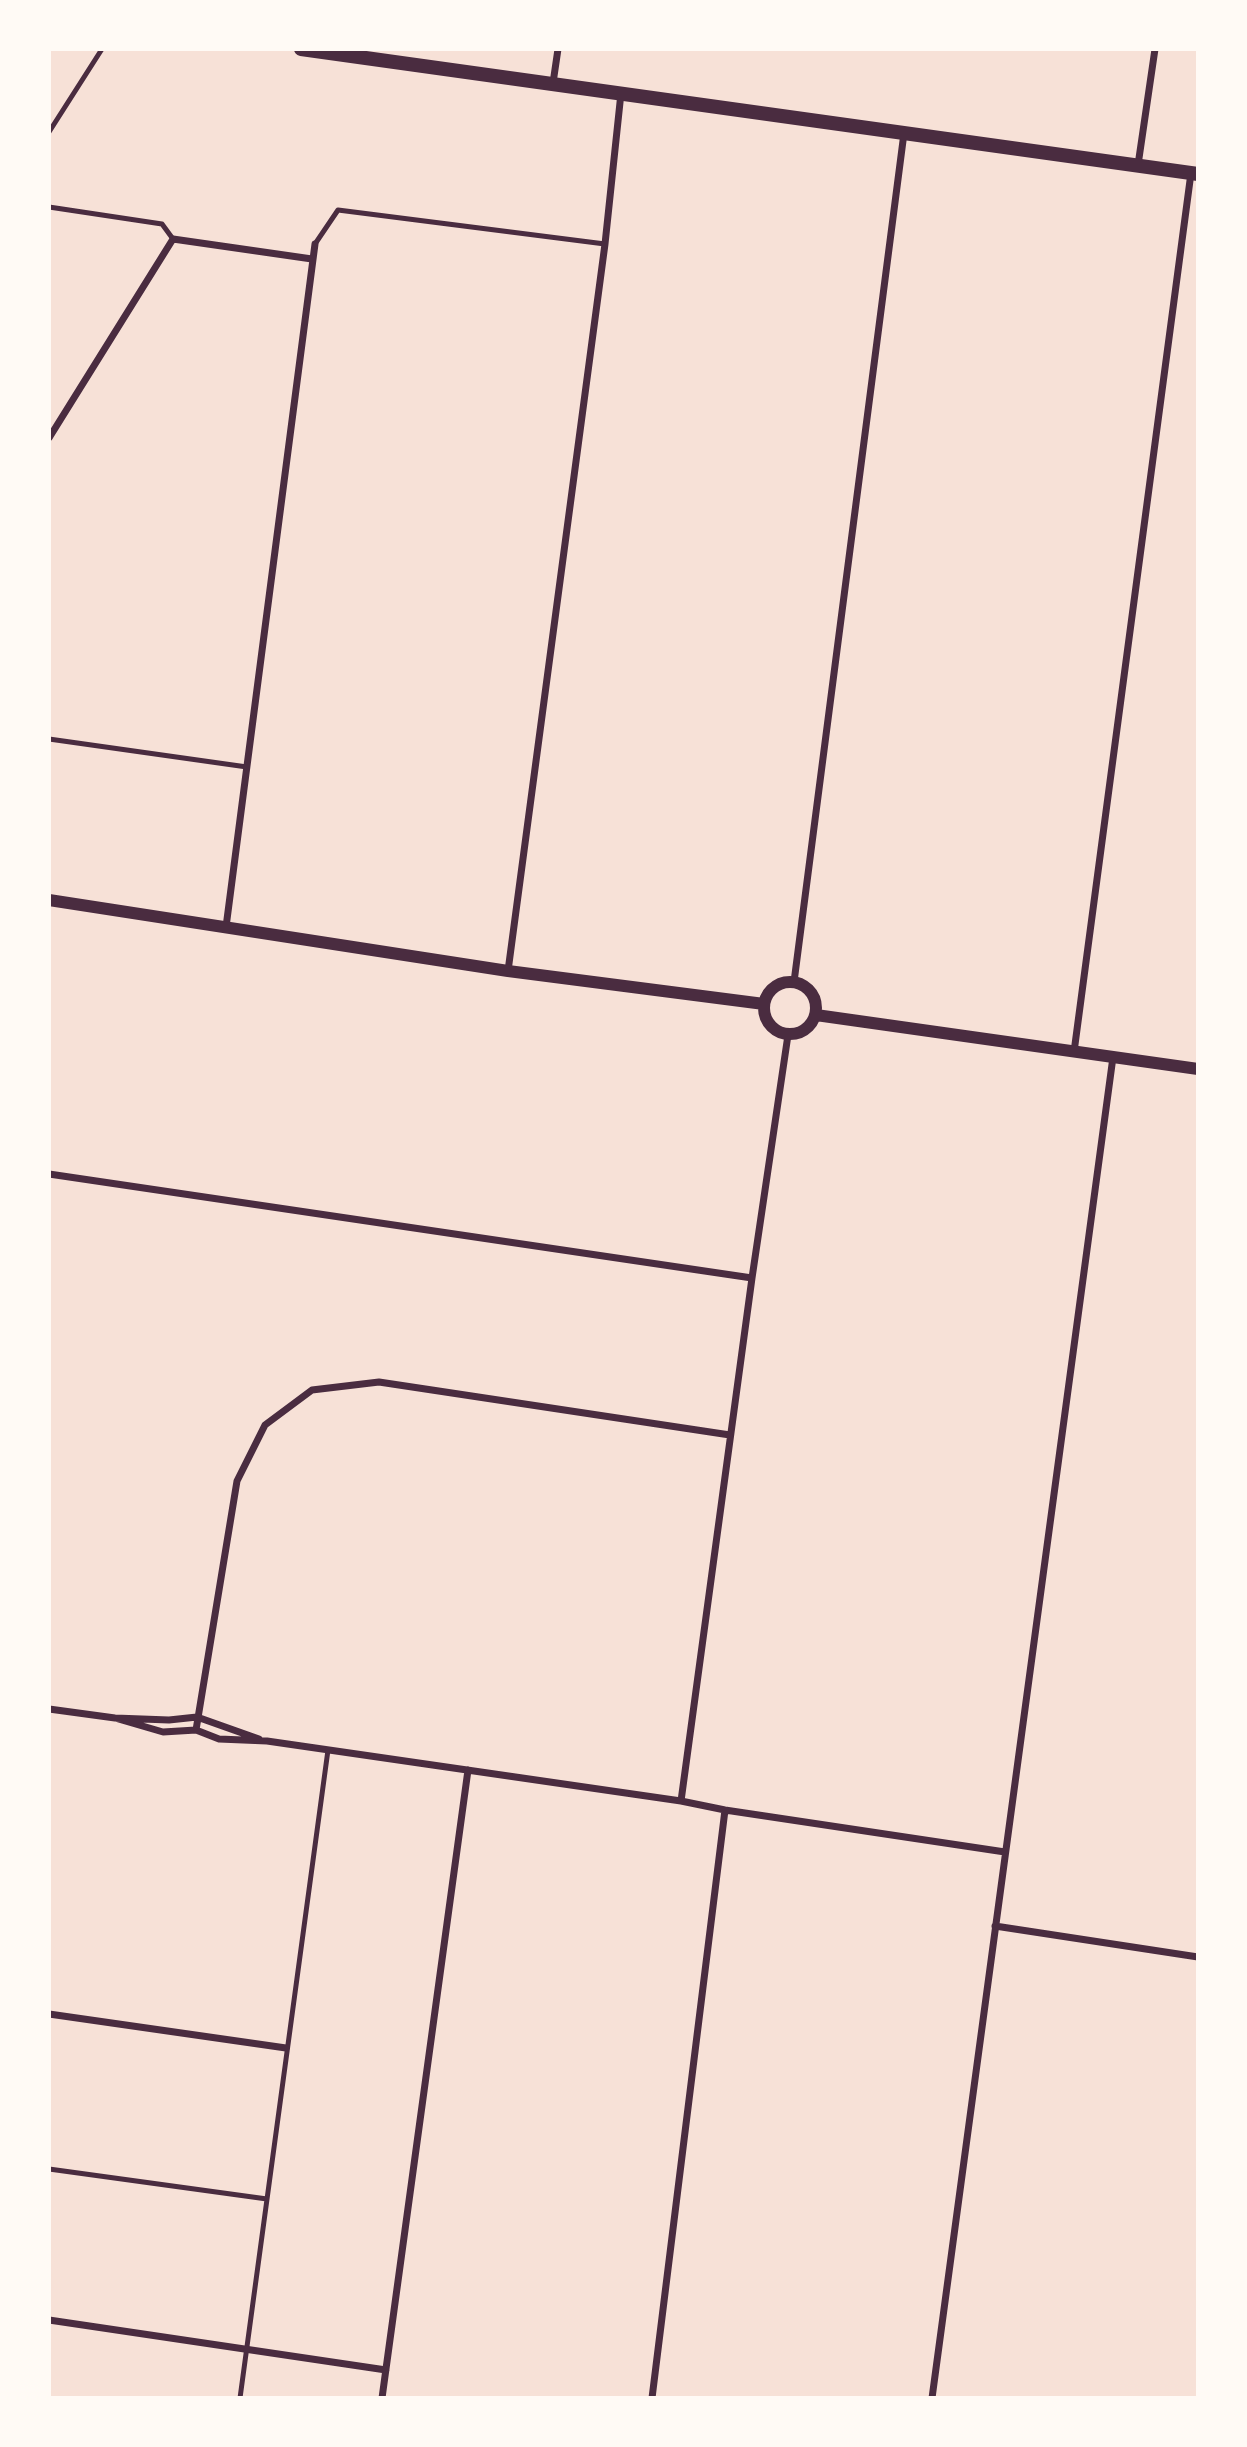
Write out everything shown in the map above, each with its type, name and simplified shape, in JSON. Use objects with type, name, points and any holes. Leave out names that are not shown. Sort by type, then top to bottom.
[{"type":"main road","points":[[302,49],[1195,173]]},
{"type":"street","points":[[553,83],[558,49]]},
{"type":"street","points":[[1138,165],[1155,49]]},
{"type":"street","points":[[508,971],[605,244],[622,93]]},
{"type":"street","points":[[794,982],[905,132]]},
{"type":"street","points":[[1074,1052],[1195,173]]},
{"type":"street","points":[[49,438],[173,240],[312,259]]},
{"type":"street","points":[[226,927],[315,244]]},
{"type":"street","points":[[49,900],[508,971],[764,1003]]},
{"type":"street","points":[[794,982],[805,986],[813,995],[816,1015],[807,1029],[799,1034],[788,1035],[768,1024],[764,1016],[764,1003],[773,988],[794,982]]},
{"type":"street","points":[[816,1015],[1198,1069]]},
{"type":"street","points":[[681,1801],[730,1435],[788,1035]]},
{"type":"street","points":[[932,2398],[1113,1056]]},
{"type":"street","points":[[49,1174],[752,1278]]},
{"type":"street","points":[[196,1730],[237,1481],[265,1425],[312,1390],[379,1382],[730,1435]]},
{"type":"street","points":[[49,1709],[115,1718],[169,1720],[197,1717],[267,1741]]},
{"type":"street","points":[[115,1718],[163,1732],[196,1730],[219,1739],[267,1741],[681,1801],[1005,1852]]},
{"type":"street","points":[[382,2398],[468,1770]]},
{"type":"street","points":[[652,2398],[725,1810]]},
{"type":"street","points":[[995,1926],[1198,1957]]},
{"type":"street","points":[[49,2014],[286,2048]]},
{"type":"street","points":[[49,2320],[386,2370]]},
{"type":"lane","points":[[49,132],[102,49]]},
{"type":"lane","points":[[49,206],[162,224],[173,240]]},
{"type":"lane","points":[[315,244],[338,210],[605,244]]},
{"type":"lane","points":[[49,739],[247,767]]},
{"type":"lane","points":[[240,2398],[328,1750]]},
{"type":"lane","points":[[49,2169],[267,2199]]}]
